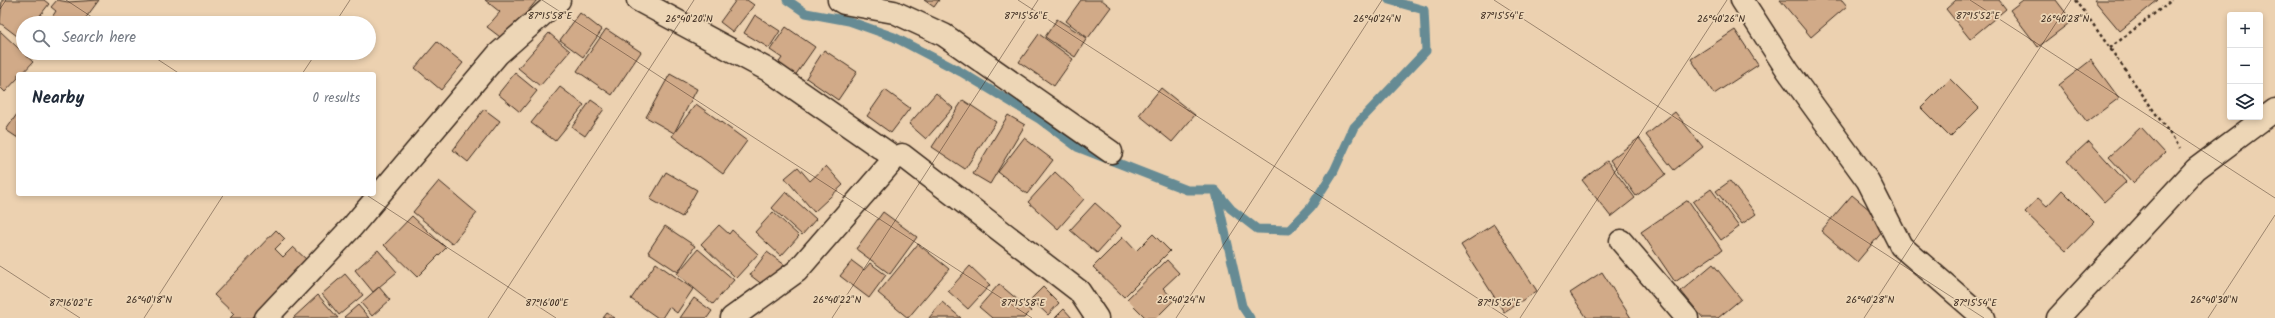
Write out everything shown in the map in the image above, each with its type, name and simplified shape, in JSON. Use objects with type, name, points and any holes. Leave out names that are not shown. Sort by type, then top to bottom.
[{"type":"street","points":[[266,318],[352,227],[498,54],[559,0]]},
{"type":"street","points":[[638,0],[770,72],[895,158]]},
{"type":"street","points":[[839,0],[844,3],[894,12],[944,35],[1111,152]]},
{"type":"street","points":[[1742,0],[1788,71],[1868,181],[1900,246],[1984,318]]},
{"type":"street","points":[[2058,318],[2196,169],[2275,110]]},
{"type":"street","points":[[732,318],[798,271],[895,158],[902,156],[1079,291],[1097,318]]},
{"type":"street","points":[[1621,241],[1687,318]]},
{"type":"path","points":[[2076,0],[2196,169]]},
{"type":"path","points":[[2110,48],[2172,0]]},
{"type":"building","points":[[2,0],[44,0],[49,4],[40,16],[16,16],[16,35],[0,23]]},
{"type":"building","points":[[57,0],[68,2],[99,0],[87,16],[53,16],[56,11],[51,7]]},
{"type":"building","points":[[485,0],[537,0],[504,40],[487,27],[500,12]]},
{"type":"building","points":[[736,0],[747,0],[754,5],[733,32],[720,22]]},
{"type":"building","points":[[924,0],[939,0],[934,7]]},
{"type":"building","points":[[1081,0],[1102,0],[1111,7],[1088,38],[1066,21]]},
{"type":"building","points":[[1780,0],[1842,0],[1847,6],[1811,37]]},
{"type":"building","points":[[1956,0],[1999,0],[2006,9],[1970,39],[1946,9]]},
{"type":"building","points":[[2023,0],[2056,0],[2072,21],[2038,47],[2010,10]]},
{"type":"building","points":[[2094,0],[2158,0],[2120,31]]},
{"type":"building","points":[[580,13],[602,30],[583,57],[560,40]]},
{"type":"building","points":[[755,15],[780,31],[769,48],[744,33]]},
{"type":"building","points":[[1057,19],[1087,38],[1075,57],[1045,37]]},
{"type":"building","points":[[786,27],[815,47],[792,80],[775,68],[782,58],[770,50]]},
{"type":"building","points":[[606,29],[641,52],[612,95],[577,71]]},
{"type":"building","points":[[1735,30],[1758,65],[1714,94],[1691,59]]},
{"type":"building","points":[[0,31],[16,46],[16,60],[31,60],[33,62],[24,72],[16,72],[16,80],[5,92],[0,87]]},
{"type":"building","points":[[549,33],[570,51],[540,86],[518,68]]},
{"type":"building","points":[[1039,34],[1073,59],[1054,86],[1019,62]]},
{"type":"building","points":[[437,42],[463,63],[441,90],[415,68]]},
{"type":"building","points":[[824,50],[857,72],[838,100],[806,78]]},
{"type":"building","points":[[2091,60],[2119,98],[2087,122],[2059,85]]},
{"type":"building","points":[[515,73],[537,91],[520,112],[498,94]]},
{"type":"building","points":[[670,74],[697,89],[674,133],[646,117]]},
{"type":"building","points":[[1950,79],[1979,108],[1950,137],[1921,108]]},
{"type":"building","points":[[560,87],[584,105],[555,141],[531,123]]},
{"type":"building","points":[[1161,88],[1195,115],[1172,142],[1139,115]]},
{"type":"building","points":[[885,90],[910,108],[891,133],[867,116]]},
{"type":"building","points":[[936,93],[953,108],[926,139],[909,124]]},
{"type":"building","points":[[591,100],[604,109],[585,136],[572,127]]},
{"type":"building","points":[[963,100],[996,122],[965,169],[932,147]]},
{"type":"building","points":[[696,104],[747,141],[723,174],[672,136]]},
{"type":"building","points":[[484,109],[500,121],[468,162],[453,150]]},
{"type":"building","points":[[1675,112],[1703,147],[1674,170],[1646,135]]},
{"type":"building","points":[[16,115],[16,137],[6,130]]},
{"type":"building","points":[[1008,115],[1025,125],[990,184],[973,174]]},
{"type":"building","points":[[2141,127],[2165,153],[2133,183],[2109,157]]},
{"type":"building","points":[[1024,138],[1053,160],[1027,194],[998,172]]},
{"type":"building","points":[[1639,138],[1666,174],[1636,196],[1610,160]]},
{"type":"building","points":[[2089,141],[2126,182],[2104,202],[2067,161]]},
{"type":"building","points":[[1607,161],[1635,198],[1611,217],[1582,180]]},
{"type":"building","points":[[826,166],[843,185],[814,212],[785,178],[798,167],[810,181]]},
{"type":"building","points":[[666,172],[697,190],[682,217],[650,199]]},
{"type":"building","points":[[1055,172],[1084,199],[1058,229],[1028,202]]},
{"type":"building","points":[[439,181],[477,213],[452,244],[413,212]]},
{"type":"building","points":[[1730,181],[1756,214],[1742,224],[1716,191]]},
{"type":"building","points":[[1711,189],[1739,227],[1721,240],[1693,202]]},
{"type":"building","points":[[2062,190],[2094,222],[2066,251],[2025,212],[2038,198],[2047,206]]},
{"type":"building","points":[[786,192],[816,219],[802,235],[772,208]]},
{"type":"building","points":[[1852,195],[1888,225],[1857,262],[1821,231]]},
{"type":"building","points":[[1688,200],[1722,250],[1675,282],[1641,232]]},
{"type":"building","points":[[1095,203],[1121,226],[1097,253],[1070,230]]},
{"type":"building","points":[[773,212],[799,236],[781,256],[755,232]]},
{"type":"building","points":[[883,212],[917,237],[890,274],[856,249]]},
{"type":"building","points":[[412,216],[446,248],[417,277],[384,245]]},
{"type":"building","points":[[1494,224],[1537,291],[1504,312],[1461,245]]},
{"type":"building","points":[[719,225],[729,234],[732,230],[758,254],[736,278],[701,244]]},
{"type":"building","points":[[665,226],[695,246],[678,272],[648,252]]},
{"type":"building","points":[[276,230],[285,239],[275,249],[283,257],[293,247],[307,260],[252,318],[230,318],[234,314],[214,295]]},
{"type":"building","points":[[1153,234],[1170,251],[1124,297],[1093,267],[1123,237],[1136,251]]},
{"type":"building","points":[[918,244],[949,269],[908,318],[878,293]]},
{"type":"building","points":[[698,249],[734,280],[713,304],[677,274]]},
{"type":"building","points":[[378,250],[397,272],[373,292],[355,270]]},
{"type":"building","points":[[767,252],[785,265],[768,289],[750,275]]},
{"type":"building","points":[[1167,260],[1179,273],[1163,288],[1174,300],[1156,318],[1146,318],[1127,299]]},
{"type":"building","points":[[852,261],[864,270],[870,263],[886,275],[869,298],[840,276]]},
{"type":"building","points":[[656,263],[693,289],[677,313],[669,307],[662,318],[658,318],[631,299]]},
{"type":"building","points":[[1713,264],[1741,299],[1718,318],[1703,318],[1681,291]]},
{"type":"building","points":[[970,266],[990,285],[968,309],[948,291]]},
{"type":"building","points":[[1602,272],[1631,318],[1587,318],[1570,293]]},
{"type":"building","points":[[345,274],[363,295],[339,315],[322,294]]},
{"type":"building","points":[[999,284],[1031,311],[1024,318],[992,318],[979,307]]},
{"type":"building","points":[[379,287],[390,300],[372,316],[361,303]]},
{"type":"building","points":[[1043,287],[1059,303],[1048,315],[1031,299]]},
{"type":"building","points":[[318,295],[338,318],[293,318]]},
{"type":"building","points":[[694,298],[712,311],[707,318],[680,318]]},
{"type":"building","points":[[942,302],[961,318],[929,318]]},
{"type":"building","points":[[358,305],[369,318],[344,317]]},
{"type":"building","points":[[1064,309],[1072,318],[1055,318]]},
{"type":"building","points":[[607,313],[615,318],[603,318]]},
{"type":"waterway","points":[[787,0],[806,13],[849,21],[894,37],[961,72],[1039,119],[1077,147],[1187,190],[1215,190],[1231,209],[1257,229],[1289,230],[1311,207],[1334,171],[1354,127],[1426,51],[1424,10],[1389,0]]},
{"type":"waterway","points":[[1216,192],[1242,306],[1250,318]]}]
